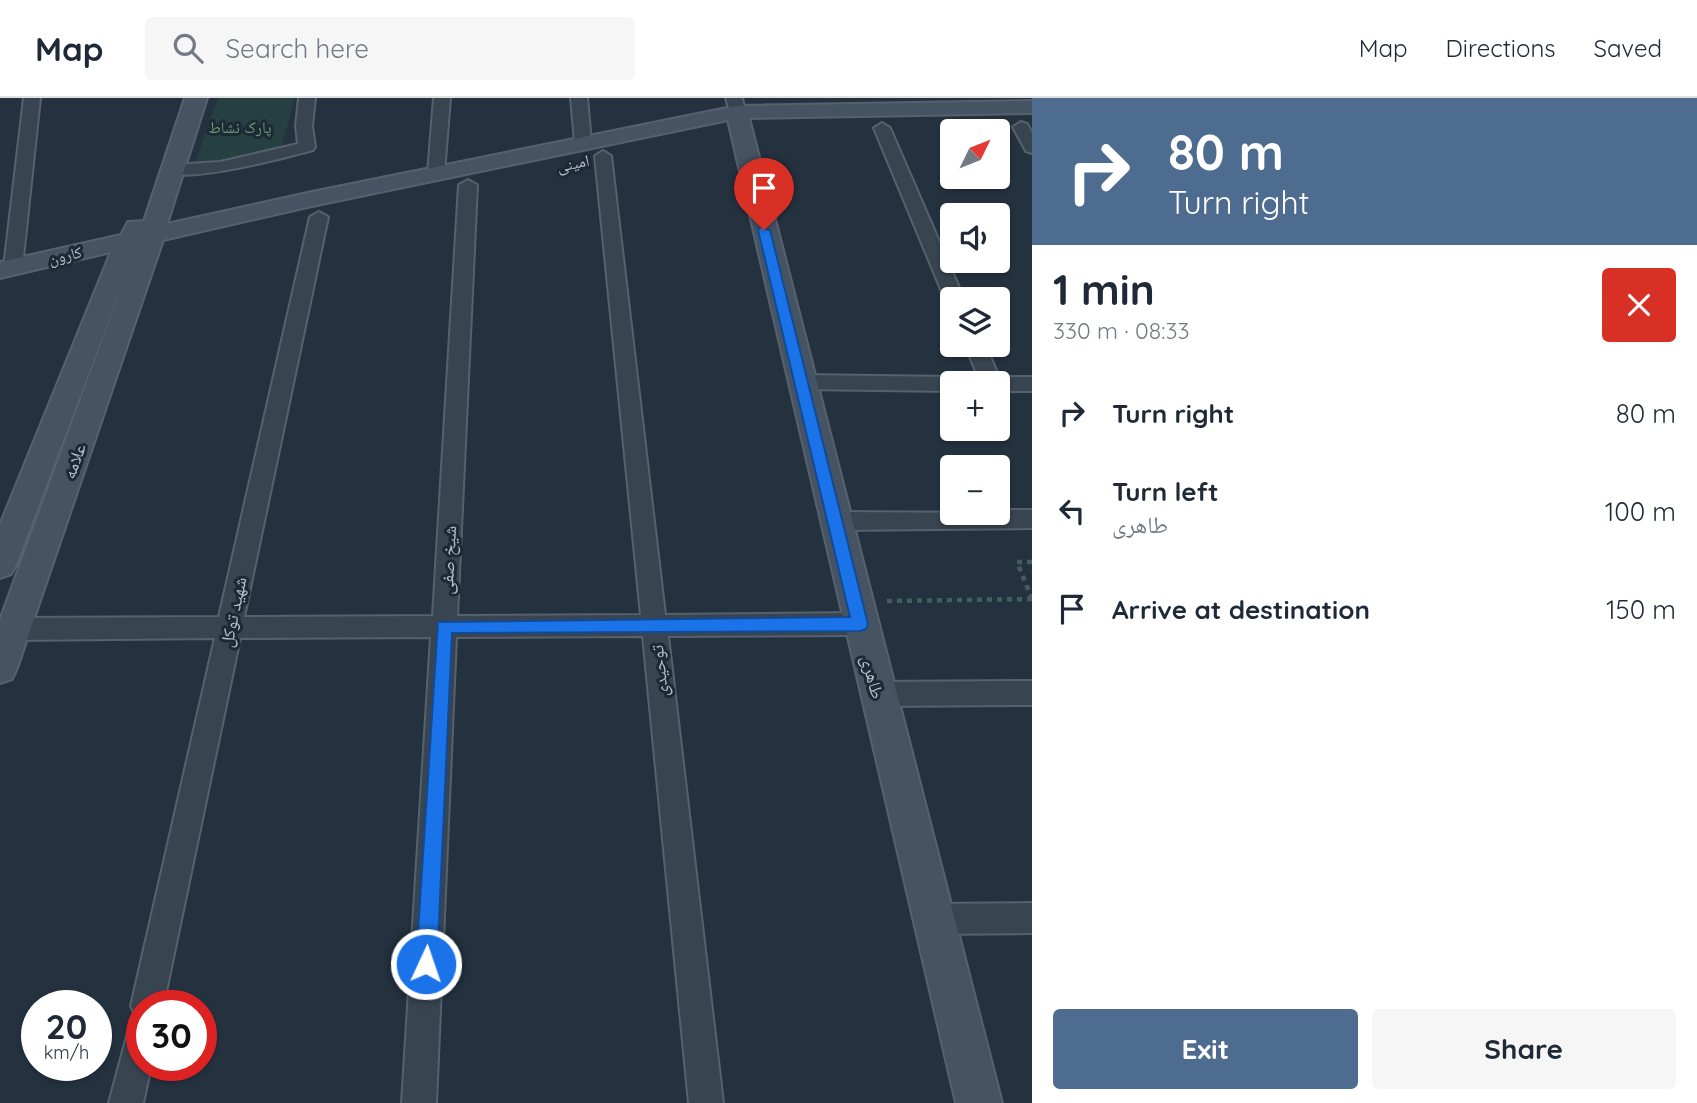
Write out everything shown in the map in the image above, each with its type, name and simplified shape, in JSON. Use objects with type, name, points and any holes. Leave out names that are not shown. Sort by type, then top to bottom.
[{"type":"street","points":[[4,273],[32,98]]},
{"type":"street","points":[[137,247],[171,170],[197,98]]},
{"type":"street","points":[[171,170],[220,167],[307,147],[304,126],[307,98]]},
{"type":"street","points":[[436,173],[442,98]]},
{"type":"street","name":"توحیدی","points":[[579,98],[593,149],[654,625],[706,1103]]},
{"type":"street","name":"امینی","points":[[137,247],[320,217],[468,185],[593,149],[737,113],[878,119],[1023,119]]},
{"type":"street","name":"طاهری","points":[[737,113],[857,613],[979,1103]]},
{"type":"street","points":[[878,119],[951,287]]},
{"type":"street","name":"امینی","points":[[137,247],[436,173],[593,149]]},
{"type":"street","name":"شیخ صفی","points":[[419,1103],[468,185]]},
{"type":"street","name":"شهید توکل","points":[[151,990],[320,217]]},
{"type":"street","name":"کارون","points":[[4,273],[137,247]]},
{"type":"street","name":"علامه","points":[[0,565],[137,247]]},
{"type":"street","name":"علامه","points":[[0,668],[137,247]]},
{"type":"street","points":[[801,382],[940,384]]},
{"type":"street","points":[[1010,384],[1032,384]]},
{"type":"street","points":[[835,521],[1032,519]]},
{"type":"street","points":[[14,629],[654,625],[857,613]]},
{"type":"street","points":[[877,694],[1032,693]]},
{"type":"street","points":[[932,919],[1032,918]]},
{"type":"street","points":[[126,1103],[131,1081]]},
{"type":"path","points":[[857,613],[1032,600],[1017,562],[1032,562]]},
{"type":"green space","name":"پارک نشاط","points":[[218,98],[295,98],[281,148],[194,166]]},
{"type":"route","points":[[426,964],[444,626],[860,624],[764,230]]}]
